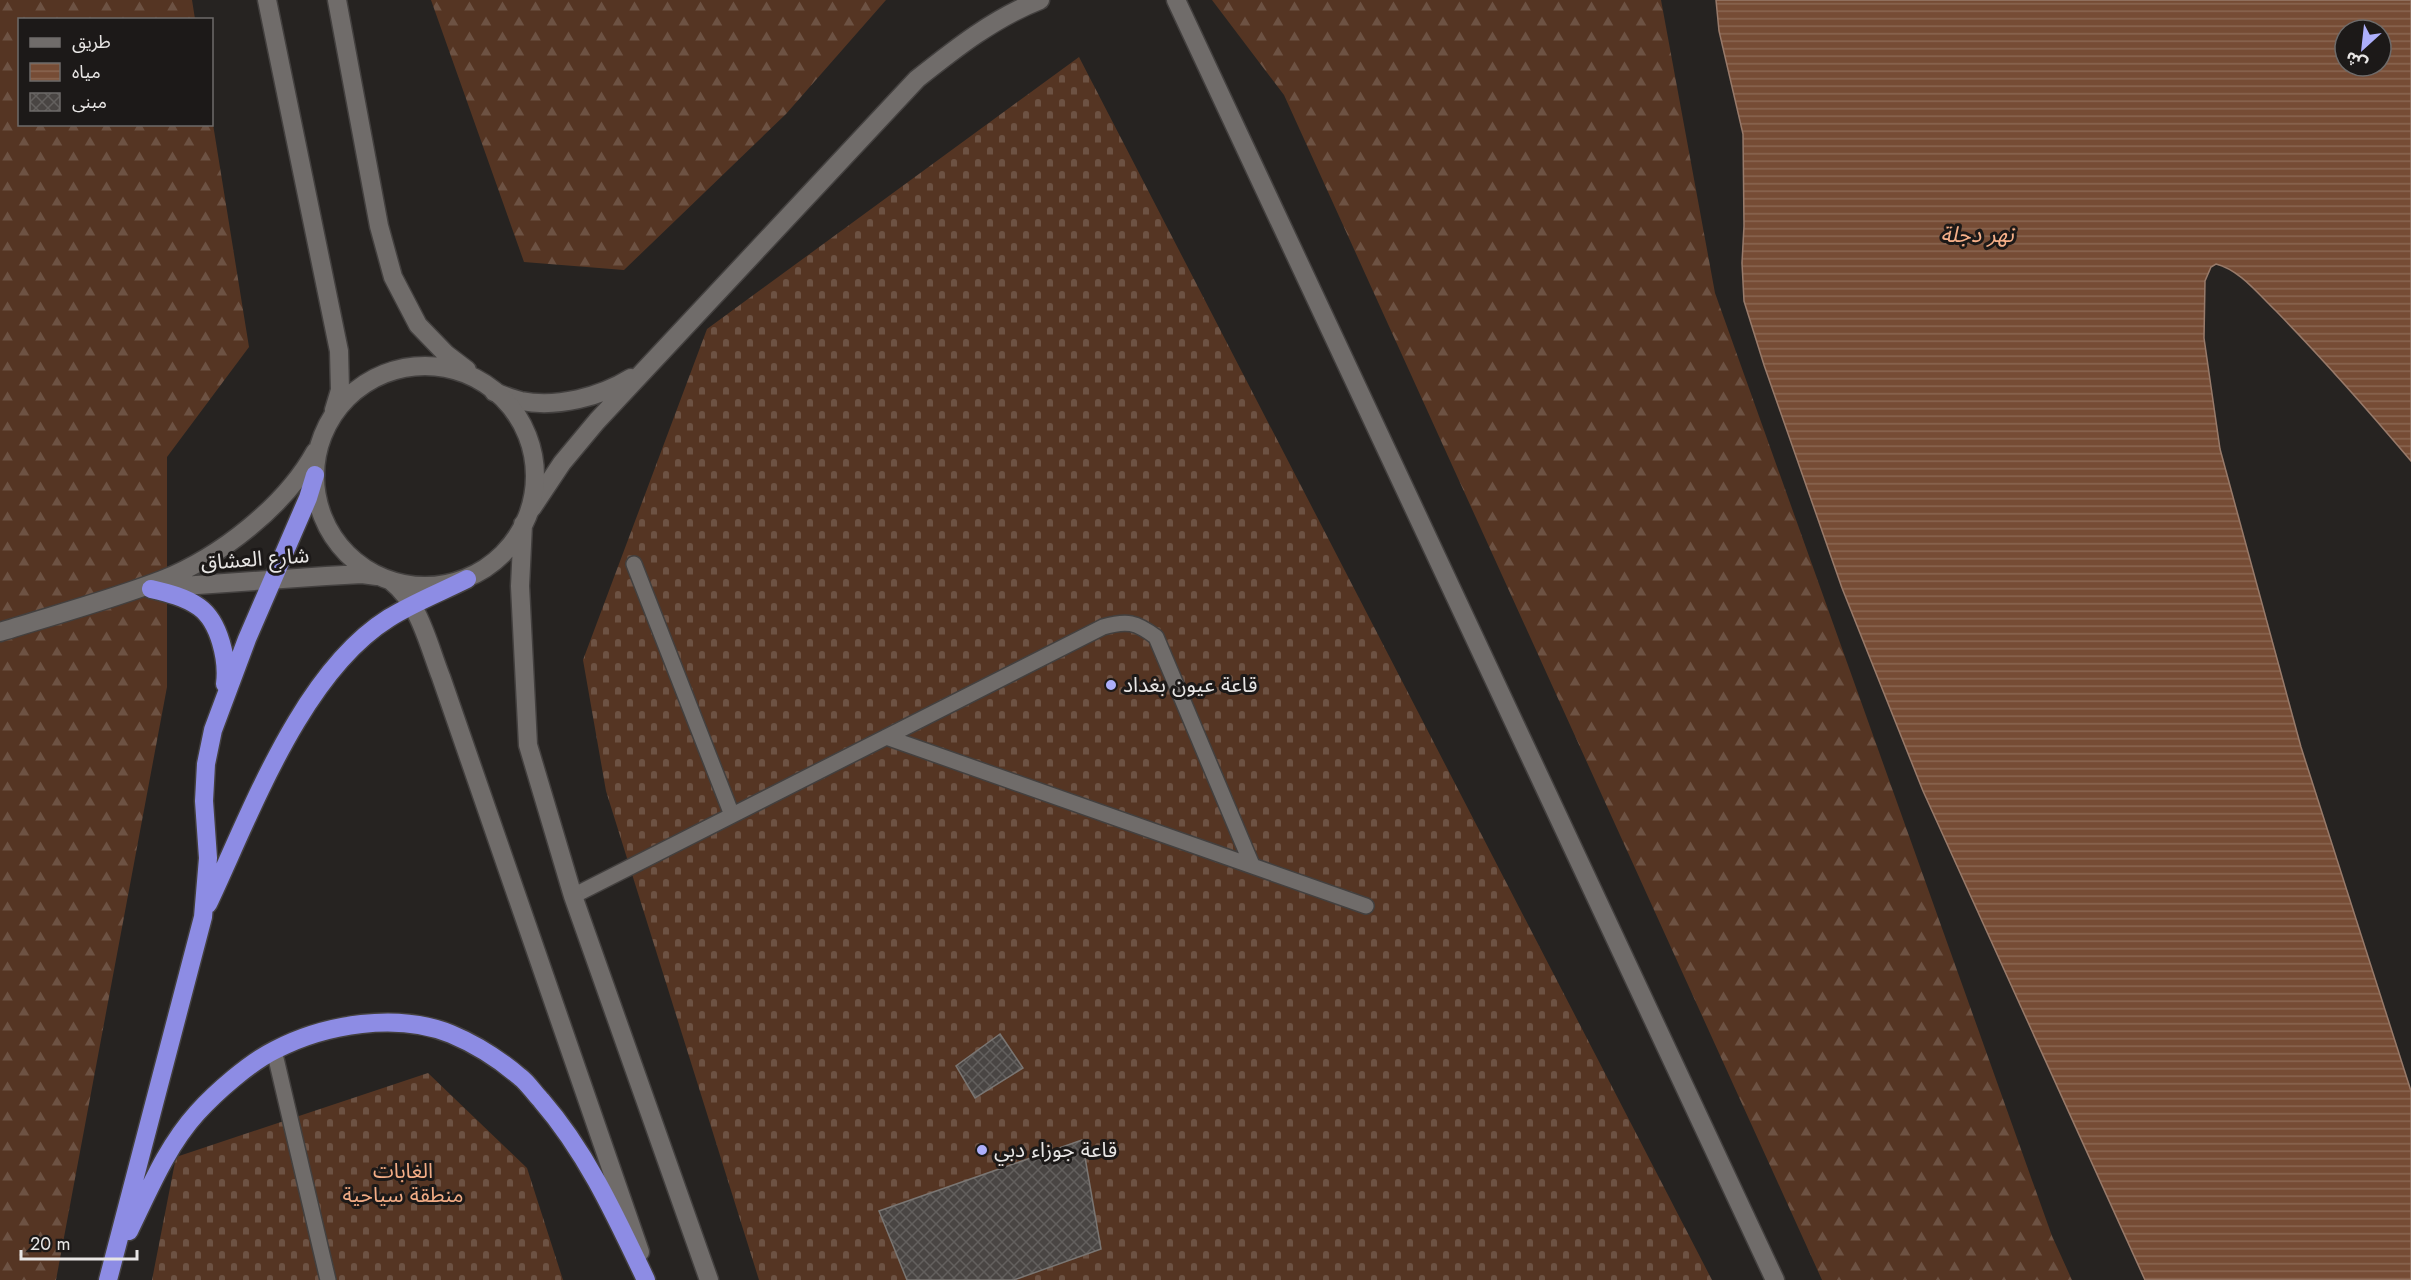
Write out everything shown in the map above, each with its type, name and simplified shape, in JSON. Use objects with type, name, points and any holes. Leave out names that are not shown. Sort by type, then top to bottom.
[{"type":"highway","points":[[110,1280],[202,917],[208,858],[204,801],[206,764],[213,730],[308,498],[315,474]]},
{"type":"highway","points":[[202,917],[282,748],[316,693],[347,652],[388,618],[467,579]]},
{"type":"highway","points":[[151,589],[182,598],[201,608],[216,629],[223,653],[226,676],[222,704]]},
{"type":"highway","points":[[110,1280],[129,1231],[163,1162],[197,1113],[240,1075],[274,1050],[320,1032],[369,1023],[409,1023],[450,1033],[486,1053],[521,1078],[554,1115],[588,1164],[648,1280]]},
{"type":"main road","points":[[267,0],[339,351],[340,390],[332,417],[319,445],[315,474],[318,502],[328,528],[345,551],[366,569],[387,579],[404,591],[414,606],[441,677],[648,1280]]},
{"type":"main road","points":[[337,0],[379,226],[393,277],[418,325],[446,354],[510,405],[528,437],[536,472],[527,516],[520,586],[528,745],[573,896],[709,1280]]},
{"type":"main road","points":[[332,417],[351,395],[380,375],[414,367],[449,369],[521,401],[553,403],[594,395],[621,384],[650,366],[917,79],[968,39],[1040,0]]},
{"type":"main road","points":[[1176,0],[1775,1280]]},
{"type":"main road","name":"شارع العشاق","points":[[131,590],[362,574],[405,585],[436,586],[467,579],[494,562],[516,540],[527,516],[562,463],[597,421],[650,366]]},
{"type":"main road","name":"شارع العشاق","points":[[0,632],[163,579],[200,561],[228,542],[289,490],[319,445]]},
{"type":"lane","points":[[634,564],[732,815]]},
{"type":"lane","points":[[573,896],[1103,627],[1122,622],[1141,625],[1156,637],[1161,646],[1252,865]]},
{"type":"lane","points":[[886,737],[1366,906]]},
{"type":"lane","points":[[274,1050],[328,1280]]},
{"type":"green space","points":[[0,0],[192,0],[195,18],[18,18],[18,126],[213,126],[213,124],[249,347],[167,457],[167,687],[56,1280],[0,1280]]},
{"type":"green space","points":[[431,0],[886,0],[786,114],[624,270],[524,262]]},
{"type":"green space","points":[[1212,0],[1661,0],[1715,293],[2052,1236],[2072,1280],[1822,1280],[1284,95]]},
{"type":"green space","points":[[1079,57],[1712,1280],[759,1280],[606,791],[583,660],[707,329]]},
{"type":"green space","name":"الغابات منطقة سياحية","points":[[428,1073],[527,1168],[563,1280],[152,1280],[176,1157]]},
{"type":"water","name":"نهر دجلة","points":[[1716,0],[2411,0],[2411,461],[2345,384],[2276,311],[2241,277],[2216,264],[2211,267],[2205,281],[2204,338],[2220,449],[2301,747],[2411,1091],[2411,1280],[2145,1280],[1923,791],[1842,588],[1744,301],[1743,134],[1719,31]]},
{"type":"building","points":[[1000,1034],[1023,1068],[975,1098],[956,1066]]},
{"type":"building","points":[[1082,1140],[1101,1249],[1014,1280],[907,1280],[879,1211]]},
{"type":"place","name":"قاعة عيون بغداد","points":[[1111,685]]},
{"type":"place","name":"قاعة جوزاء دبي","points":[[982,1150]]}]
